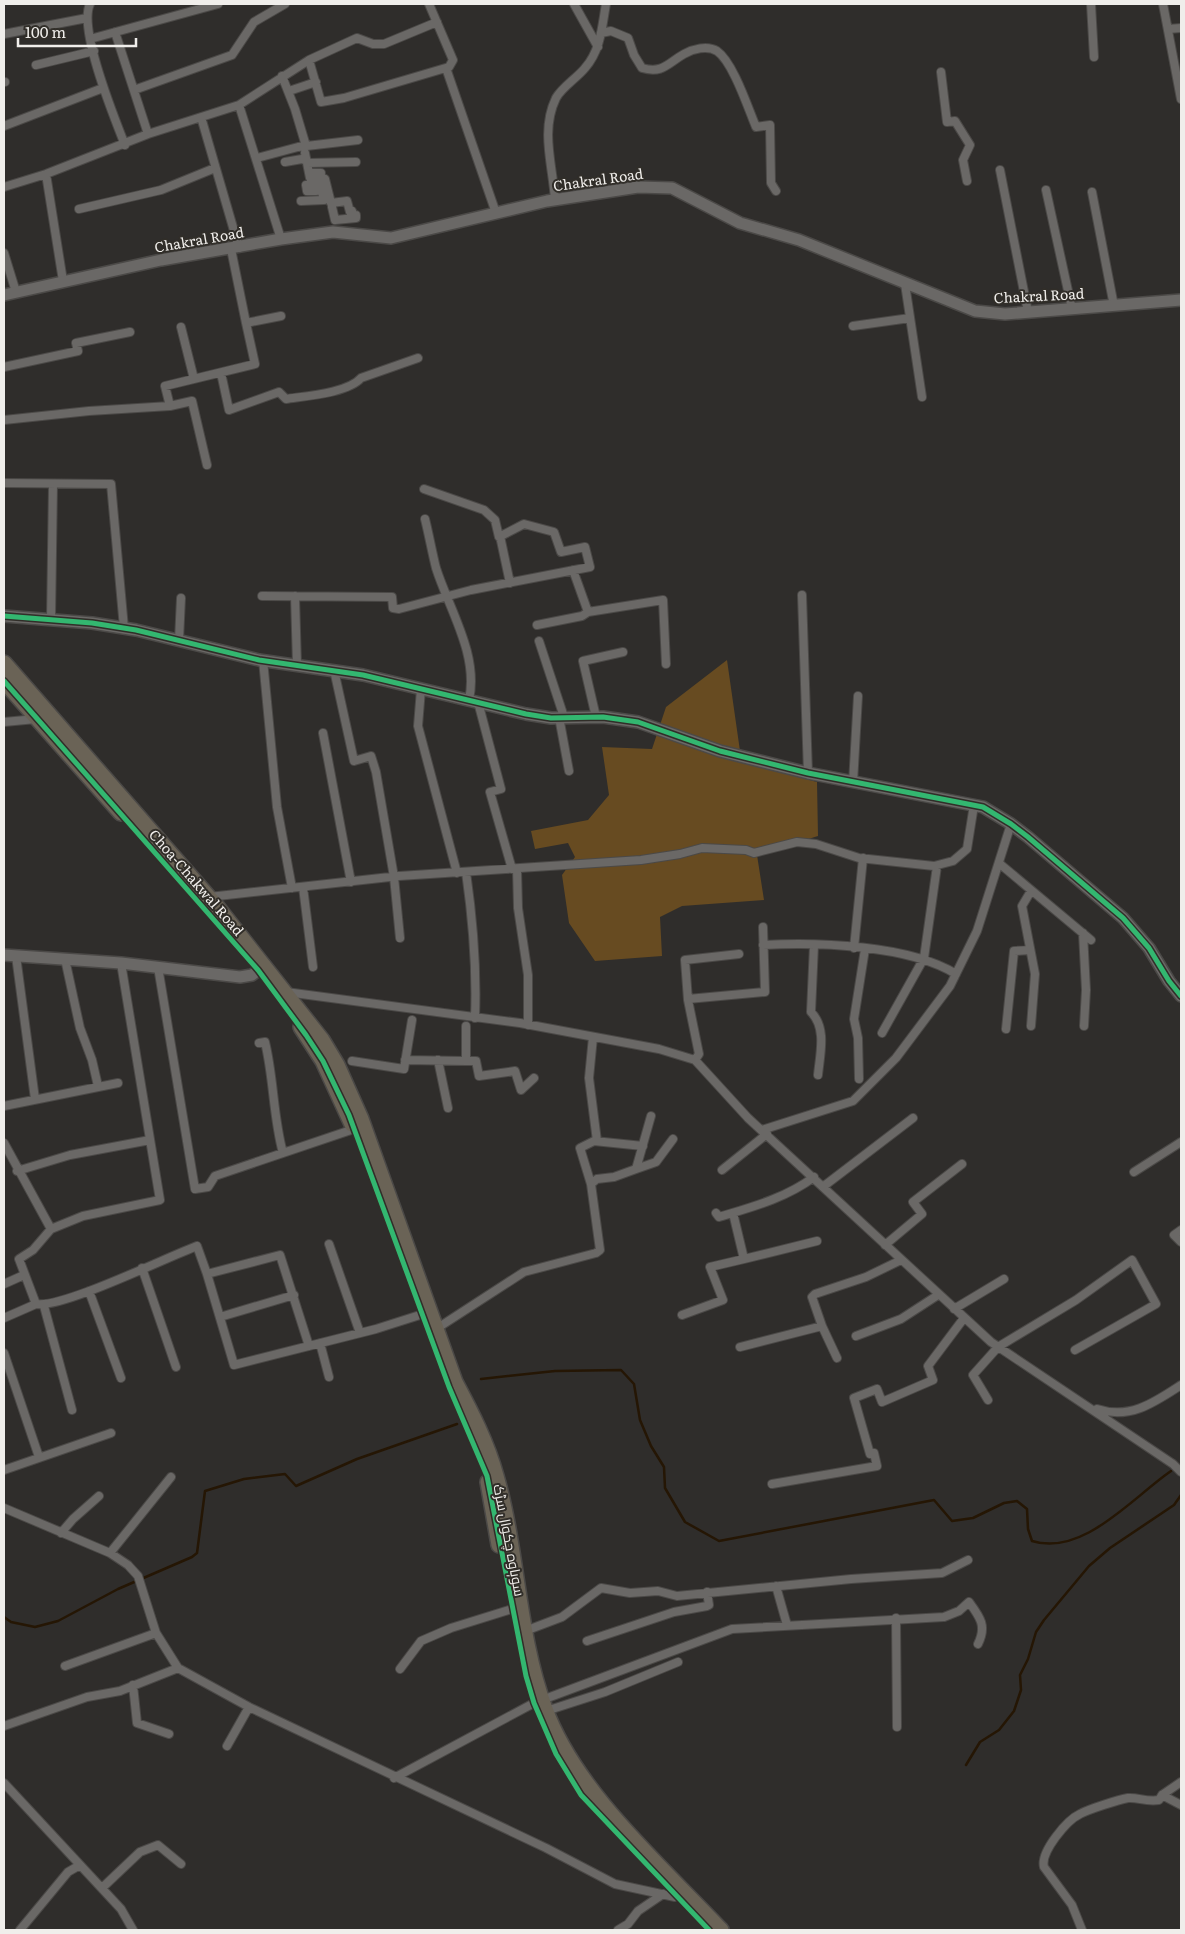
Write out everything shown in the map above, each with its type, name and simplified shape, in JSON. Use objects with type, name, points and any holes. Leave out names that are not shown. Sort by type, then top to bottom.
[{"type":"highway","points":[[4,663],[209,897],[262,968],[286,992],[322,1040],[350,1092],[455,1382],[481,1435],[496,1477],[540,1705],[564,1749],[590,1788],[721,1930]]},
{"type":"highway","name":"Choa-Chakwal Road","points":[[4,681],[36,719],[262,968],[314,1048],[351,1122]]},
{"type":"highway","name":"سوہاوہ چکوال سڑک","points":[[351,1122],[449,1387],[486,1476],[512,1609],[556,1754],[581,1795],[669,1896],[709,1930]]},
{"type":"street","points":[[90,4],[87,10],[90,39],[103,88],[125,145]]},
{"type":"street","points":[[90,39],[218,4]]},
{"type":"street","points":[[134,90],[232,55],[254,22],[286,4]]},
{"type":"street","points":[[309,60],[321,102],[344,98],[446,68],[452,64],[453,60],[429,4]]},
{"type":"street","points":[[574,4],[598,47]]},
{"type":"street","points":[[555,200],[547,142],[551,115],[556,97],[586,68],[598,47],[606,4]]},
{"type":"street","points":[[1091,4],[1094,57]]},
{"type":"street","points":[[1164,4],[1181,99]]},
{"type":"street","points":[[4,34],[88,18]]},
{"type":"street","points":[[4,187],[125,145],[148,134],[239,104],[309,60],[357,38],[374,44],[384,44],[437,22]]},
{"type":"street","points":[[1168,29],[1181,28]]},
{"type":"street","points":[[601,33],[611,31],[628,38],[634,55],[642,68],[652,71],[671,65],[683,55],[698,48],[710,48],[718,52],[738,82],[756,127],[770,124],[772,183],[776,191]]},
{"type":"street","points":[[115,32],[148,134]]},
{"type":"street","points":[[36,65],[94,51]]},
{"type":"street","points":[[446,68],[496,213]]},
{"type":"street","points":[[941,72],[947,122],[955,120],[970,145],[963,160],[967,181]]},
{"type":"street","points":[[282,76],[289,91],[310,178],[322,177]]},
{"type":"street","points":[[289,91],[316,82]]},
{"type":"street","points":[[4,126],[103,88]]},
{"type":"street","points":[[239,104],[281,239]]},
{"type":"street","points":[[170,406],[165,386],[255,364],[246,323],[235,248],[201,117]]},
{"type":"street","points":[[285,162],[302,159],[306,156],[358,140]]},
{"type":"street","points":[[257,158],[306,156],[356,162]]},
{"type":"street","points":[[79,209],[161,190],[215,168]]},
{"type":"street","points":[[1000,170],[1028,312]]},
{"type":"street","points":[[46,174],[63,282]]},
{"type":"street","points":[[322,177],[325,179],[331,202],[347,201],[350,212],[352,211],[356,218],[335,220],[332,207]]},
{"type":"street","points":[[322,177],[333,232]]},
{"type":"street","points":[[301,201],[324,200],[320,184],[306,185],[307,191],[316,191]]},
{"type":"street","name":"Chakral Road","points":[[4,295],[161,260],[281,239],[333,232],[391,238],[555,200],[638,187],[672,188],[740,222],[799,240],[975,311],[1005,314],[1181,300]]},
{"type":"street","points":[[1046,190],[1072,309]]},
{"type":"street","points":[[1092,192],[1114,306]]},
{"type":"street","points":[[4,253],[16,292]]},
{"type":"street","points":[[905,284],[922,397]]},
{"type":"street","points":[[246,323],[281,316]]},
{"type":"street","points":[[853,326],[910,318]]},
{"type":"street","points":[[181,327],[194,379]]},
{"type":"street","points":[[4,367],[78,351],[76,343],[130,332]]},
{"type":"street","points":[[221,372],[229,410],[279,392],[286,399],[330,392],[356,384],[361,378],[418,358]]},
{"type":"street","points":[[4,420],[89,411],[170,406],[192,400],[207,465]]},
{"type":"street","points":[[4,483],[111,484],[124,628]]},
{"type":"street","points":[[51,620],[53,484]]},
{"type":"street","points":[[424,489],[484,510],[495,520],[510,582]]},
{"type":"street","points":[[425,519],[436,566],[446,597],[463,636],[474,701],[501,789],[490,792],[514,869],[528,975],[528,1025]]},
{"type":"street","points":[[262,596],[392,597],[392,608],[399,609],[510,582],[590,567],[585,547],[561,552],[554,532],[524,524],[500,536]]},
{"type":"street","points":[[573,570],[588,612]]},
{"type":"street","points":[[802,595],[808,773]]},
{"type":"street","points":[[295,596],[297,665]]},
{"type":"street","points":[[179,640],[181,598]]},
{"type":"street","points":[[537,625],[582,616],[588,612],[663,600],[666,664]]},
{"type":"street","points":[[4,616],[124,628],[263,660],[334,670],[421,688],[526,714],[562,718],[596,717],[638,722],[720,751],[808,773],[982,807],[1011,824],[1123,918],[1149,948],[1169,981],[1181,996]]},
{"type":"street","points":[[539,641],[562,718],[569,771]]},
{"type":"street","points":[[596,717],[583,661],[623,652]]},
{"type":"street","points":[[263,660],[277,807],[292,888]]},
{"type":"street","points":[[334,670],[354,761],[371,756],[386,825],[394,877],[400,938]]},
{"type":"street","points":[[421,688],[418,726],[457,873]]},
{"type":"street","points":[[853,783],[858,696]]},
{"type":"street","points":[[4,722],[36,719]]},
{"type":"street","points":[[322,733],[351,882]]},
{"type":"street","points":[[209,897],[394,877],[641,860],[680,854],[702,848],[746,850],[754,853],[797,842],[816,844],[863,858],[937,866],[953,861],[967,849],[974,806]]},
{"type":"street","points":[[722,1170],[764,1132],[853,1101],[896,1058],[950,986],[956,974],[977,931],[1000,864],[1011,824]]},
{"type":"street","points":[[854,948],[863,858]]},
{"type":"street","points":[[1000,864],[1091,940]]},
{"type":"street","points":[[882,1033],[924,958],[937,866]]},
{"type":"street","points":[[466,872],[474,930],[477,973],[475,1018]]},
{"type":"street","points":[[303,887],[313,967]]},
{"type":"street","points":[[1031,891],[1022,906],[1035,974],[1031,1026]]},
{"type":"street","points":[[688,998],[765,992],[763,927]]},
{"type":"street","points":[[1083,933],[1086,990],[1084,1026]]},
{"type":"street","points":[[763,946],[814,945],[864,949],[924,958],[939,963],[956,974]]},
{"type":"street","points":[[814,945],[811,1012],[819,1019],[822,1041],[818,1075]]},
{"type":"street","points":[[859,1079],[858,1038],[854,1019],[864,949]]},
{"type":"street","points":[[1006,1029],[1014,951],[1030,950]]},
{"type":"street","points":[[695,1060],[699,1054],[688,998],[684,960],[739,954]]},
{"type":"street","points":[[4,955],[121,963],[240,977],[252,975],[262,968]]},
{"type":"street","points":[[16,956],[35,1099]]},
{"type":"street","points":[[65,959],[80,1028],[92,1060],[98,1086]]},
{"type":"street","points":[[36,1304],[19,1259],[33,1250],[51,1229],[83,1216],[160,1200],[121,963]]},
{"type":"street","points":[[158,968],[196,1189],[208,1187],[215,1176],[283,1153],[351,1122]]},
{"type":"street","points":[[286,992],[528,1025],[660,1049],[695,1060],[764,1132],[824,1186],[954,1310],[998,1347],[1173,1464],[1181,1472]]},
{"type":"street","points":[[352,1061],[404,1069],[412,1020]]},
{"type":"street","points":[[466,1026],[466,1061]]},
{"type":"street","points":[[593,1037],[589,1078],[597,1141]]},
{"type":"street","points":[[259,1043],[265,1042],[270,1064],[279,1138],[283,1153]]},
{"type":"street","points":[[405,1060],[476,1061],[479,1076],[515,1071],[522,1090],[534,1078]]},
{"type":"street","points":[[438,1060],[448,1108]]},
{"type":"street","points":[[4,1106],[118,1083]]},
{"type":"street","points":[[636,1169],[652,1116]]},
{"type":"street","points":[[824,1186],[913,1118]]},
{"type":"street","points":[[18,1171],[70,1155],[150,1140]]},
{"type":"street","points":[[591,1184],[596,1179],[614,1177],[656,1162],[673,1140]]},
{"type":"street","points":[[436,1329],[524,1272],[596,1253],[600,1250],[591,1184],[580,1148],[597,1141],[643,1146]]},
{"type":"street","points":[[1134,1172],[1181,1142]]},
{"type":"street","points":[[4,1143],[51,1229]]},
{"type":"street","points":[[886,1245],[922,1214],[913,1202],[962,1164]]},
{"type":"street","points":[[716,1214],[719,1217],[785,1195],[814,1177]]},
{"type":"street","points":[[733,1213],[744,1259]]},
{"type":"street","points":[[1181,1230],[1174,1235],[1181,1242]]},
{"type":"street","points":[[682,1315],[723,1300],[710,1267],[817,1241]]},
{"type":"street","points":[[328,1244],[360,1333]]},
{"type":"street","points":[[4,1318],[36,1304],[44,1306],[89,1291],[197,1246],[234,1365],[360,1333],[423,1314]]},
{"type":"street","points":[[207,1274],[280,1255],[310,1346]]},
{"type":"street","points":[[837,1358],[822,1326],[812,1297],[815,1294],[866,1277],[901,1260]]},
{"type":"street","points":[[988,1400],[973,1374],[998,1347],[1076,1300],[1132,1260],[1156,1304],[1075,1350]]},
{"type":"street","points":[[142,1268],[176,1367]]},
{"type":"street","points":[[4,1284],[24,1275]]},
{"type":"street","points":[[954,1310],[1004,1279]]},
{"type":"street","points":[[89,1291],[122,1378]]},
{"type":"street","points":[[220,1317],[294,1295]]},
{"type":"street","points":[[856,1336],[901,1320],[938,1295]]},
{"type":"street","points":[[44,1306],[72,1410]]},
{"type":"street","points":[[772,1484],[877,1466],[874,1453],[870,1454],[854,1398],[877,1389],[882,1402],[933,1380],[928,1366],[964,1318]]},
{"type":"street","points":[[740,1347],[822,1326]]},
{"type":"street","points":[[320,1343],[329,1377]]},
{"type":"street","points":[[4,1353],[39,1457]]},
{"type":"street","points":[[1088,1407],[1112,1414],[1150,1406],[1181,1384]]},
{"type":"street","points":[[4,1470],[111,1433]]},
{"type":"street","points":[[110,1553],[171,1477]]},
{"type":"street","points":[[61,1534],[73,1519],[99,1496]]},
{"type":"street","points":[[4,1508],[61,1534],[110,1553],[128,1566],[138,1576],[156,1634],[178,1668],[249,1707],[394,1778],[546,1848],[614,1884],[669,1896]]},
{"type":"street","points":[[525,1631],[562,1617],[601,1588],[630,1593],[658,1591],[677,1596],[942,1573],[968,1560]]},
{"type":"street","points":[[776,1586],[787,1625]]},
{"type":"street","points":[[587,1641],[674,1612],[707,1606],[709,1605],[707,1592]]},
{"type":"street","points":[[394,1778],[540,1705],[732,1629],[896,1618],[944,1617],[959,1611],[969,1602],[983,1622],[982,1635],[978,1644]]},
{"type":"street","points":[[400,1670],[421,1641],[426,1638],[512,1609]]},
{"type":"street","points":[[896,1618],[897,1727]]},
{"type":"street","points":[[64,1666],[156,1634]]},
{"type":"street","points":[[540,1705],[605,1692],[678,1662]]},
{"type":"street","points":[[4,1726],[87,1697],[120,1691],[178,1668]]},
{"type":"street","points":[[133,1685],[137,1723],[169,1734]]},
{"type":"street","points":[[227,1746],[249,1707]]},
{"type":"street","points":[[4,1782],[121,1908],[133,1930]]},
{"type":"street","points":[[1082,1930],[1072,1905],[1044,1866],[1042,1861],[1048,1847],[1078,1814],[1130,1798],[1145,1802],[1159,1800],[1162,1795],[1181,1782]]},
{"type":"street","points":[[1162,1795],[1181,1805]]},
{"type":"street","points":[[102,1888],[140,1852],[158,1845],[181,1864]]},
{"type":"street","points":[[20,1930],[68,1872],[80,1864]]},
{"type":"street","points":[[618,1930],[628,1924],[638,1912],[669,1896]]},
{"type":"shaded area","points":[[727,660],[740,751],[739,761],[817,782],[818,836],[757,855],[764,900],[682,906],[660,917],[662,956],[595,961],[569,923],[562,875],[575,857],[568,843],[535,849],[531,831],[588,820],[609,795],[602,747],[652,749],[666,707]]},
{"type":"waterway","points":[[481,1379],[555,1371],[621,1370],[634,1384],[640,1420],[651,1446],[664,1467],[665,1488],[685,1522],[719,1541],[934,1500],[952,1521],[973,1518],[1004,1503],[1017,1501],[1027,1509],[1028,1529],[1032,1541],[1051,1544],[1070,1540],[1088,1533],[1124,1509],[1171,1471]]},
{"type":"waterway","points":[[4,1617],[11,1622],[35,1627],[58,1621],[118,1589],[192,1557],[197,1553],[205,1491],[244,1479],[285,1474],[296,1486],[357,1459],[457,1424]]},
{"type":"waterway","points":[[966,1765],[980,1742],[999,1730],[1014,1711],[1021,1690],[1020,1675],[1028,1659],[1036,1632],[1044,1620],[1089,1566],[1110,1548],[1174,1505],[1181,1495]]},
{"type":"cycle path","points":[[4,616],[92,623],[136,630],[259,660],[363,675],[526,714],[551,718],[603,717],[638,722],[720,751],[808,773],[983,807],[1028,837],[1123,918],[1149,948],[1169,981],[1181,996]]},
{"type":"cycle path","points":[[4,681],[258,970],[323,1061],[349,1115],[449,1387],[487,1476],[526,1676],[534,1703],[556,1754],[581,1795],[709,1930]]}]
